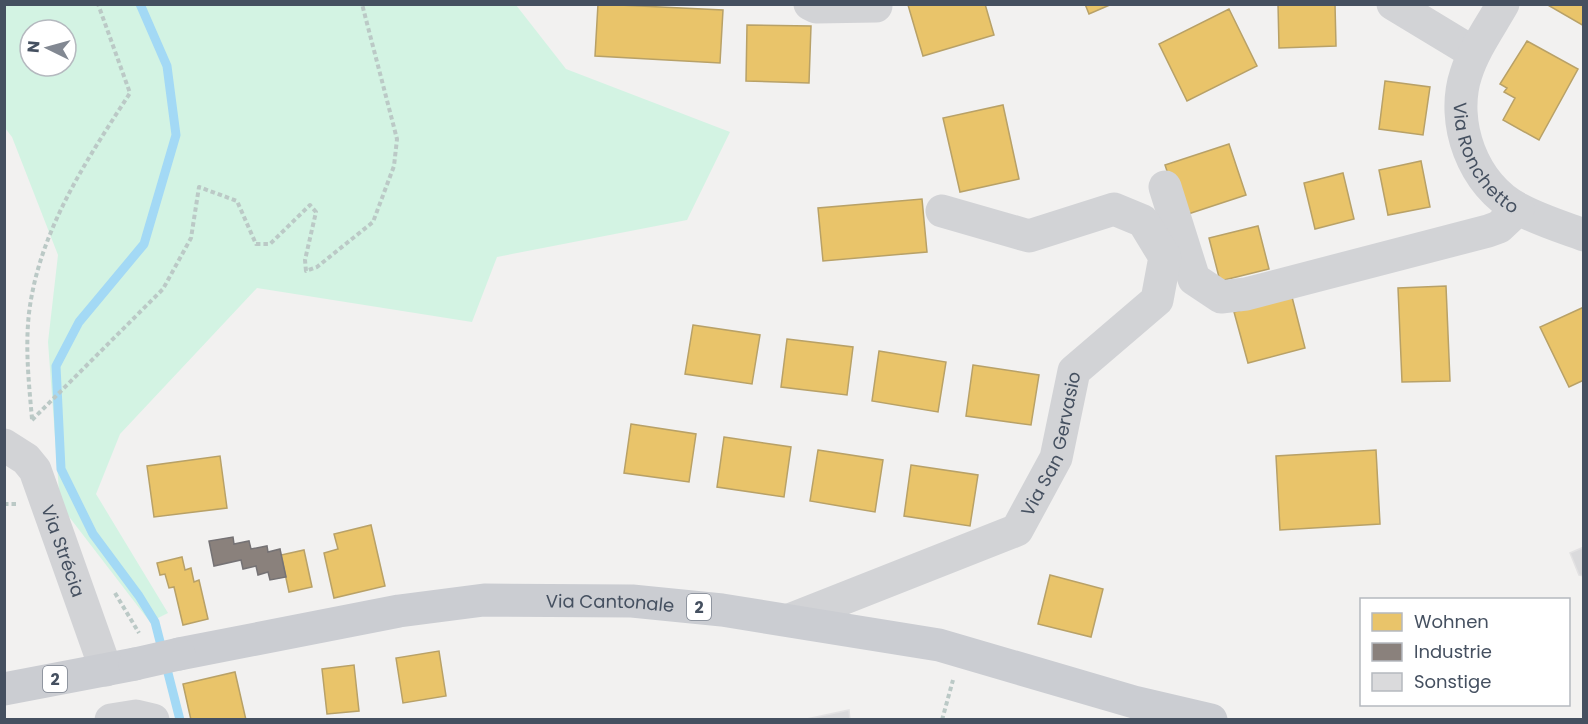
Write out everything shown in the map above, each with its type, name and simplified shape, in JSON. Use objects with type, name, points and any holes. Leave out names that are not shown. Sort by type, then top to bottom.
[{"type":"main road","name":"Via Cantonale","points":[[4,689],[399,612],[484,600],[632,601],[789,620],[939,645],[1134,702],[1211,720]]},
{"type":"street","points":[[810,4],[816,7],[876,6]]},
{"type":"street","points":[[1393,4],[1474,53]]},
{"type":"street","name":"Via Ronchetto","points":[[1503,4],[1474,53],[1461,98],[1462,121],[1469,150],[1480,173],[1500,196],[1518,209],[1584,235]]},
{"type":"street","points":[[1165,187],[1194,279],[1221,297],[1246,294],[1488,231],[1509,220],[1518,209]]},
{"type":"street","name":"Via San Gervasio","points":[[789,620],[1017,530],[1056,458],[1074,371],[1157,300],[1165,256],[1143,221],[1114,209],[1029,236],[942,211]]},
{"type":"street","name":"Via Strécia","points":[[15,452],[35,470],[120,667]]},
{"type":"street","points":[[111,720],[136,716],[153,720]]},
{"type":"path","points":[[32,420],[27,351],[29,312],[50,232],[82,168],[130,93],[98,4]]},
{"type":"path","points":[[15,452],[32,420],[163,290],[191,238],[199,187],[237,201],[255,244],[270,244],[310,205],[316,212],[305,260],[306,271],[317,267],[373,222],[394,166],[397,139],[362,4]]},
{"type":"path","points":[[942,720],[951,686]]},
{"type":"green space","points":[[4,5],[516,5],[566,69],[730,132],[687,220],[497,257],[472,322],[257,288],[120,434],[96,494],[168,613],[150,622],[60,505],[48,342],[58,255],[12,137],[5,128]]},
{"type":"building: Wohnen","points":[[598,4],[723,10],[720,63],[595,56]]},
{"type":"building: Wohnen","points":[[985,4],[994,35],[923,56],[908,5]]},
{"type":"building: Wohnen","points":[[1085,4],[1112,4],[1089,14]]},
{"type":"building: Wohnen","points":[[1278,4],[1335,4],[1336,46],[1279,48]]},
{"type":"building: Wohnen","points":[[1546,4],[1584,4],[1584,26]]},
{"type":"building: Wohnen","points":[[1229,9],[1257,66],[1187,101],[1159,44]]},
{"type":"building: Wohnen","points":[[747,25],[811,26],[809,83],[746,81]]},
{"type":"building: Wohnen","points":[[1527,41],[1578,69],[1539,140],[1503,120],[1515,98],[1504,92],[1507,88],[1500,84]]},
{"type":"building: Wohnen","points":[[1385,81],[1430,87],[1423,135],[1379,129]]},
{"type":"building: Wohnen","points":[[1003,105],[1019,179],[960,192],[943,118]]},
{"type":"building: Wohnen","points":[[1229,144],[1246,195],[1182,216],[1165,165]]},
{"type":"building: Wohnen","points":[[1421,161],[1430,207],[1388,215],[1379,170]]},
{"type":"building: Wohnen","points":[[1343,173],[1354,219],[1315,229],[1304,183]]},
{"type":"building: Wohnen","points":[[922,199],[927,252],[823,261],[818,208]]},
{"type":"building: Wohnen","points":[[1258,226],[1269,269],[1220,281],[1209,238]]},
{"type":"building: Wohnen","points":[[1446,286],[1450,381],[1402,382],[1398,288]]},
{"type":"building: Wohnen","points":[[1292,297],[1305,348],[1248,363],[1234,312]]},
{"type":"building: Wohnen","points":[[1584,307],[1584,380],[1569,387],[1540,327]]},
{"type":"building: Wohnen","points":[[693,325],[760,335],[752,384],[685,374]]},
{"type":"building: Wohnen","points":[[787,339],[853,347],[847,395],[781,387]]},
{"type":"building: Wohnen","points":[[879,351],[946,362],[938,412],[872,401]]},
{"type":"building: Wohnen","points":[[973,365],[1039,375],[1031,425],[966,416]]},
{"type":"building: Wohnen","points":[[631,424],[696,434],[689,482],[624,473]]},
{"type":"building: Wohnen","points":[[724,437],[791,447],[784,497],[717,487]]},
{"type":"building: Wohnen","points":[[818,450],[883,460],[875,512],[810,501]]},
{"type":"building: Wohnen","points":[[1376,450],[1380,524],[1280,530],[1276,456]]},
{"type":"building: Wohnen","points":[[220,456],[227,508],[154,517],[147,466]]},
{"type":"building: Wohnen","points":[[911,465],[978,475],[970,526],[904,516]]},
{"type":"building: Wohnen","points":[[371,525],[385,586],[334,598],[324,553],[338,549],[334,534]]},
{"type":"building: Wohnen","points":[[304,550],[312,587],[289,592],[281,555]]},
{"type":"building: Wohnen","points":[[182,557],[185,570],[191,568],[194,582],[199,580],[208,619],[183,625],[174,587],[169,588],[165,574],[160,575],[157,563]]},
{"type":"building: Wohnen","points":[[1050,575],[1103,589],[1091,637],[1038,624]]},
{"type":"building: Wohnen","points":[[439,651],[446,696],[403,703],[396,658]]},
{"type":"building: Wohnen","points":[[354,665],[359,711],[327,714],[322,669]]},
{"type":"building: Wohnen","points":[[235,672],[246,720],[191,720],[183,684]]},
{"type":"building: Industrie","points":[[233,537],[234,544],[249,541],[251,549],[267,546],[268,552],[280,549],[286,577],[270,580],[268,572],[258,575],[256,566],[243,569],[241,560],[214,566],[209,541]]},
{"type":"building: Sonstige","points":[[1584,547],[1584,576],[1579,575],[1570,553]]},
{"type":"building: Sonstige","points":[[849,710],[850,720],[802,720]]},
{"type":"waterway","points":[[140,4],[167,66],[176,135],[144,244],[79,322],[56,366],[61,469],[93,534],[139,596],[155,622],[180,720]]}]
